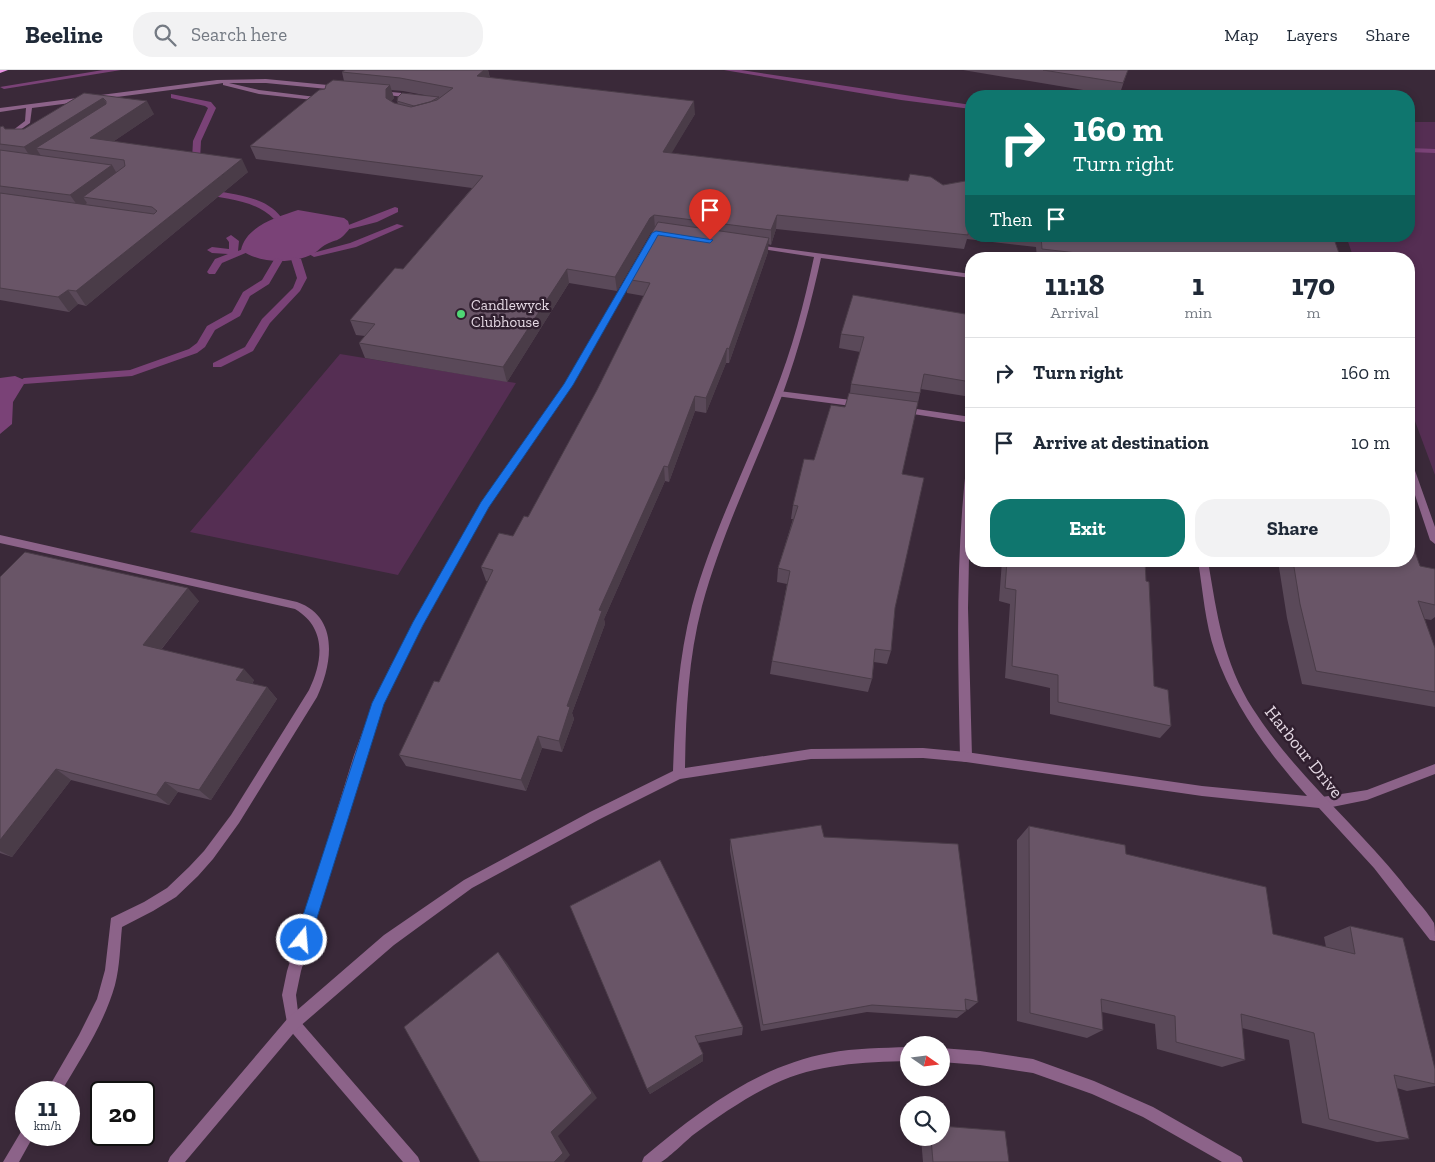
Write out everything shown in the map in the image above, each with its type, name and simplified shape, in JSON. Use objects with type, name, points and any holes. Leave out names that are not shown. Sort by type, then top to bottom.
[{"type":"main road","points":[[0,72],[5,70]]},
{"type":"street","points":[[0,110],[217,82],[266,81],[350,90]]},
{"type":"street","points":[[217,82],[251,91],[327,100]]},
{"type":"street","points":[[376,92],[422,98]]},
{"type":"street","points":[[397,101],[403,96]]},
{"type":"street","points":[[66,108],[72,100]]},
{"type":"street","points":[[5,139],[27,123],[30,118],[29,106]]},
{"type":"street","points":[[751,246],[965,275]]},
{"type":"street","points":[[679,774],[681,709],[688,650],[697,612],[720,536],[779,394],[802,322],[818,255]]},
{"type":"street","points":[[413,1162],[293,1023],[289,996],[298,955],[378,703],[418,622],[485,505],[568,385],[636,266]]},
{"type":"street","points":[[779,394],[866,405]]},
{"type":"street","points":[[894,409],[965,419]]},
{"type":"street","points":[[1415,482],[1435,540]]},
{"type":"street","points":[[965,518],[963,584],[966,757]]},
{"type":"street","points":[[0,539],[297,606],[311,614],[317,622],[324,640],[322,672],[309,699],[216,845],[178,887],[116,924],[110,974],[103,1000],[60,1081]]},
{"type":"street","name":"Harbour Drive","points":[[1204,567],[1220,652],[1239,694],[1279,753],[1379,865],[1435,935]]},
{"type":"street","points":[[175,1162],[293,1023],[340,980],[389,940],[468,884],[594,816],[679,774],[811,754],[904,753],[966,757],[1202,791],[1322,803],[1367,795],[1435,769]]},
{"type":"street","points":[[649,1162],[701,1119],[760,1083],[818,1062],[900,1055]]},
{"type":"street","points":[[950,1056],[1033,1066],[1094,1088],[1148,1112],[1236,1162]]},
{"type":"street","points":[[10,1162],[20,1146]]},
{"type":"shaded area","points":[[1415,122],[1435,122],[1435,475],[1415,421],[1415,252],[1352,252],[1348,242],[1415,242]]},
{"type":"shaded area","points":[[298,210],[344,218],[348,221],[350,228],[339,239],[327,244],[313,254],[296,260],[267,260],[249,255],[241,250],[249,235],[256,229],[272,219]]},
{"type":"shaded area","points":[[340,354],[516,383],[398,575],[190,532]]},
{"type":"shaded area","points":[[15,376],[22,379],[24,384],[13,402],[12,424],[0,434],[0,378]]},
{"type":"building","points":[[345,70],[484,70],[477,76],[694,101],[663,152],[908,181],[910,174],[931,177],[943,185],[965,181],[965,235],[777,215],[771,230],[654,215],[650,218],[615,277],[567,269],[503,367],[359,343],[375,324],[350,320],[395,268],[403,269],[483,176],[250,146],[319,90],[325,89],[326,85],[333,80],[390,85],[386,89],[386,98],[394,103],[411,107],[437,100],[453,88],[400,78],[342,72]]},
{"type":"building","points":[[1043,70],[1128,70],[1123,83]]},
{"type":"building","points":[[84,93],[147,101],[90,138],[242,159],[76,291],[68,290],[58,297],[0,288],[0,193],[154,214],[157,211],[152,207],[83,197],[125,166],[124,160],[36,148],[106,104],[103,98],[24,147],[0,144],[0,127],[3,126],[5,129],[24,129]]},
{"type":"building","points":[[402,93],[439,97],[430,102],[414,106],[397,101]]},
{"type":"building","points":[[0,150],[112,165],[70,195],[0,186]]},
{"type":"building","points":[[658,222],[769,238],[729,349],[727,348],[706,398],[695,396],[668,467],[664,466],[599,610],[602,611],[567,706],[570,707],[559,741],[538,736],[521,780],[399,755],[434,681],[439,682],[493,570],[481,567],[499,533],[513,536],[524,516],[528,517],[597,390],[650,283],[625,279]]},
{"type":"building","points":[[1041,242],[1335,242],[1339,252],[1068,252],[1042,249]]},
{"type":"building","points":[[853,295],[965,314],[965,381],[924,374],[920,393],[851,384],[864,337],[841,334]]},
{"type":"building","points":[[849,393],[918,402],[902,474],[924,478],[895,608],[891,651],[875,649],[872,679],[772,661],[790,571],[778,568],[798,506],[793,505],[804,459],[814,460],[831,405],[845,407]]},
{"type":"building","points":[[25,552],[188,588],[143,645],[244,669],[236,680],[267,687],[199,790],[165,782],[156,795],[56,769],[0,840],[0,577]]},
{"type":"building","points":[[1415,552],[1420,566],[1435,569],[1435,605],[1418,601],[1435,648],[1435,692],[1316,671],[1300,604],[1294,567],[1415,567]]},
{"type":"building","points":[[1007,567],[1145,567],[1146,581],[1149,582],[1154,686],[1168,690],[1171,726],[1058,702],[1058,675],[1012,666],[1016,590],[1005,588]]},
{"type":"building","points":[[821,825],[824,837],[958,844],[978,1002],[965,999],[966,1011],[872,1005],[763,1025],[730,839]]},
{"type":"building","points":[[1029,826],[1125,845],[1126,854],[1266,887],[1273,934],[1355,954],[1350,926],[1403,938],[1435,1069],[1435,1084],[1394,1075],[1409,1139],[1329,1119],[1314,1033],[1241,1014],[1245,1060],[1176,1042],[1175,1016],[1101,999],[1103,1030],[1030,1013]]},
{"type":"building","points":[[660,860],[743,1027],[695,1036],[703,1054],[647,1089],[570,906]]},
{"type":"building","points":[[498,952],[592,1093],[551,1132],[563,1153],[554,1162],[480,1162],[404,1027]]},
{"type":"building","points":[[950,1127],[1005,1131],[1009,1162],[933,1162],[932,1146],[950,1146]]},
{"type":"waterway","points":[[4,87],[117,70]]},
{"type":"waterway","points":[[728,70],[901,98],[965,106]]},
{"type":"waterway","points":[[174,96],[208,104],[212,108],[197,141],[196,159],[191,169]]},
{"type":"waterway","points":[[1415,150],[1435,151]]},
{"type":"waterway","points":[[203,191],[262,205],[277,217]]},
{"type":"waterway","points":[[350,226],[374,220],[395,210]]},
{"type":"waterway","points":[[314,254],[353,245],[400,226]]},
{"type":"waterway","points":[[231,238],[234,241],[233,252]]},
{"type":"waterway","points":[[212,250],[233,252]]},
{"type":"waterway","points":[[233,252],[237,254]]},
{"type":"waterway","points":[[212,272],[218,261],[243,252]]},
{"type":"waterway","points":[[217,365],[249,349],[266,321],[297,289],[302,278],[296,259]]},
{"type":"waterway","points":[[24,381],[101,377],[132,373],[193,351],[201,345],[211,328],[236,314],[246,294],[266,282],[278,260]]},
{"type":"place","name":"Candlewyck Clubhouse","points":[[461,314]]},
{"type":"route","points":[[302,940],[378,703],[418,622],[485,505],[568,385],[656,233],[710,240]]}]
